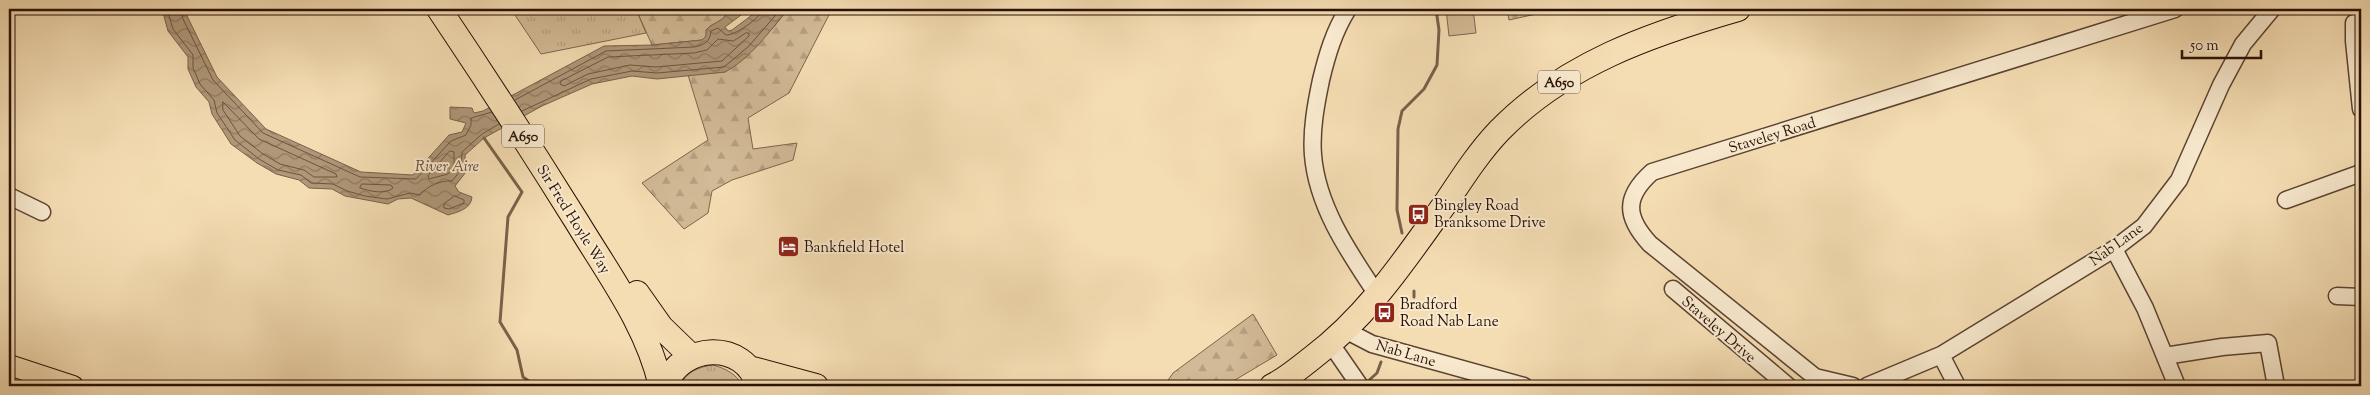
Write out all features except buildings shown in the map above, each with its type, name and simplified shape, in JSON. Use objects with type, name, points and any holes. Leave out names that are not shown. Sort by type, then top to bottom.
[{"type":"highway","name":"Sir Fred Hoyle Way","points":[[439,9],[609,262],[661,328],[691,356]]},
{"type":"highway","name":"Sir Fred Hoyle Way","points":[[456,9],[609,262],[654,359],[663,386]]},
{"type":"highway","name":"A650","points":[[1272,386],[1339,337],[1378,296],[1464,176],[1499,132],[1554,84],[1600,57],[1680,26],[1738,9]]},
{"type":"highway","points":[[691,356],[706,352],[722,352],[736,358],[754,377],[816,386]]},
{"type":"highway","name":"A650","points":[[663,386],[678,365],[691,356]]},
{"type":"main road","points":[[9,364],[73,386]]},
{"type":"street","points":[[1348,9],[1340,21],[1326,60],[1313,128],[1313,155],[1317,179],[1346,248],[1378,296]]},
{"type":"street","name":"Staveley Road","points":[[1853,386],[1816,382],[1665,256],[1636,229],[1632,215],[1632,198],[1638,184],[1652,172],[2175,9]]},
{"type":"street","name":"Nab Lane","points":[[1867,386],[1940,356],[2114,249],[2144,226],[2179,180],[2226,77],[2244,44],[2272,9]]},
{"type":"street","points":[[2361,22],[2354,23],[2354,42],[2361,109]]},
{"type":"street","points":[[2286,200],[2361,173]]},
{"type":"street","points":[[9,196],[42,212]]},
{"type":"street","points":[[2114,249],[2145,308],[2177,386]]},
{"type":"street","name":"Staveley Drive","points":[[1673,290],[1788,386]]},
{"type":"street","points":[[2337,296],[2361,297]]},
{"type":"street","points":[[1339,337],[1360,386]]},
{"type":"street","name":"Nab Lane","points":[[1339,337],[1372,344],[1524,386]]},
{"type":"street","points":[[2165,356],[2222,347],[2268,343],[2276,386]]},
{"type":"street","points":[[1940,356],[1958,386]]},
{"type":"green space","points":[[511,9],[636,9],[646,33],[541,54]]},
{"type":"green space","points":[[636,9],[729,9],[723,20],[710,26],[702,40],[652,45]]},
{"type":"green space","points":[[788,9],[832,9],[789,93],[748,118],[753,149],[797,143],[793,160],[732,180],[712,191],[708,213],[684,229],[642,183],[708,140],[688,75],[725,72],[773,28]]},
{"type":"green space","points":[[1446,9],[1473,9],[1476,33],[1449,36]]},
{"type":"green space","points":[[1507,9],[1559,9],[1509,20]]},
{"type":"green space","points":[[1253,314],[1277,355],[1225,386],[1164,386],[1173,373]]},
{"type":"green space","points":[[713,365],[731,372],[743,386],[680,386],[693,371]]},
{"type":"water","name":"River Aire","points":[[162,9],[186,9],[187,16],[217,77],[266,129],[361,172],[413,175],[449,135],[462,132],[466,123],[450,119],[450,107],[472,108],[474,113],[483,111],[604,46],[652,45],[702,40],[706,36],[706,30],[722,19],[729,9],[749,9],[725,27],[728,31],[760,9],[788,9],[743,60],[725,72],[657,79],[632,76],[592,84],[542,106],[484,138],[465,155],[466,172],[455,186],[459,192],[472,197],[471,201],[467,207],[448,215],[411,198],[398,199],[388,204],[345,196],[332,189],[309,188],[299,180],[276,174],[257,163],[231,144],[212,114],[209,102],[196,87],[188,69],[188,57],[168,31]]},
{"type":"waterway","points":[[1402,233],[1397,210],[1398,129],[1402,111],[1424,89],[1437,65],[1439,30],[1436,9]]},
{"type":"waterway","points":[[484,138],[522,192],[508,217],[500,322],[517,350],[523,377],[536,386]]},
{"type":"waterway","points":[[1414,291],[1414,297]]},
{"type":"waterway","points":[[1367,382],[1377,373],[1381,362]]},
{"type":"place","name":"Bingley Road Branksome Drive","points":[[1418,214]]},
{"type":"place","name":"Bankfield Hotel","points":[[788,247]]},
{"type":"place","name":"Bradford Road Nab Lane","points":[[1384,313]]}]
